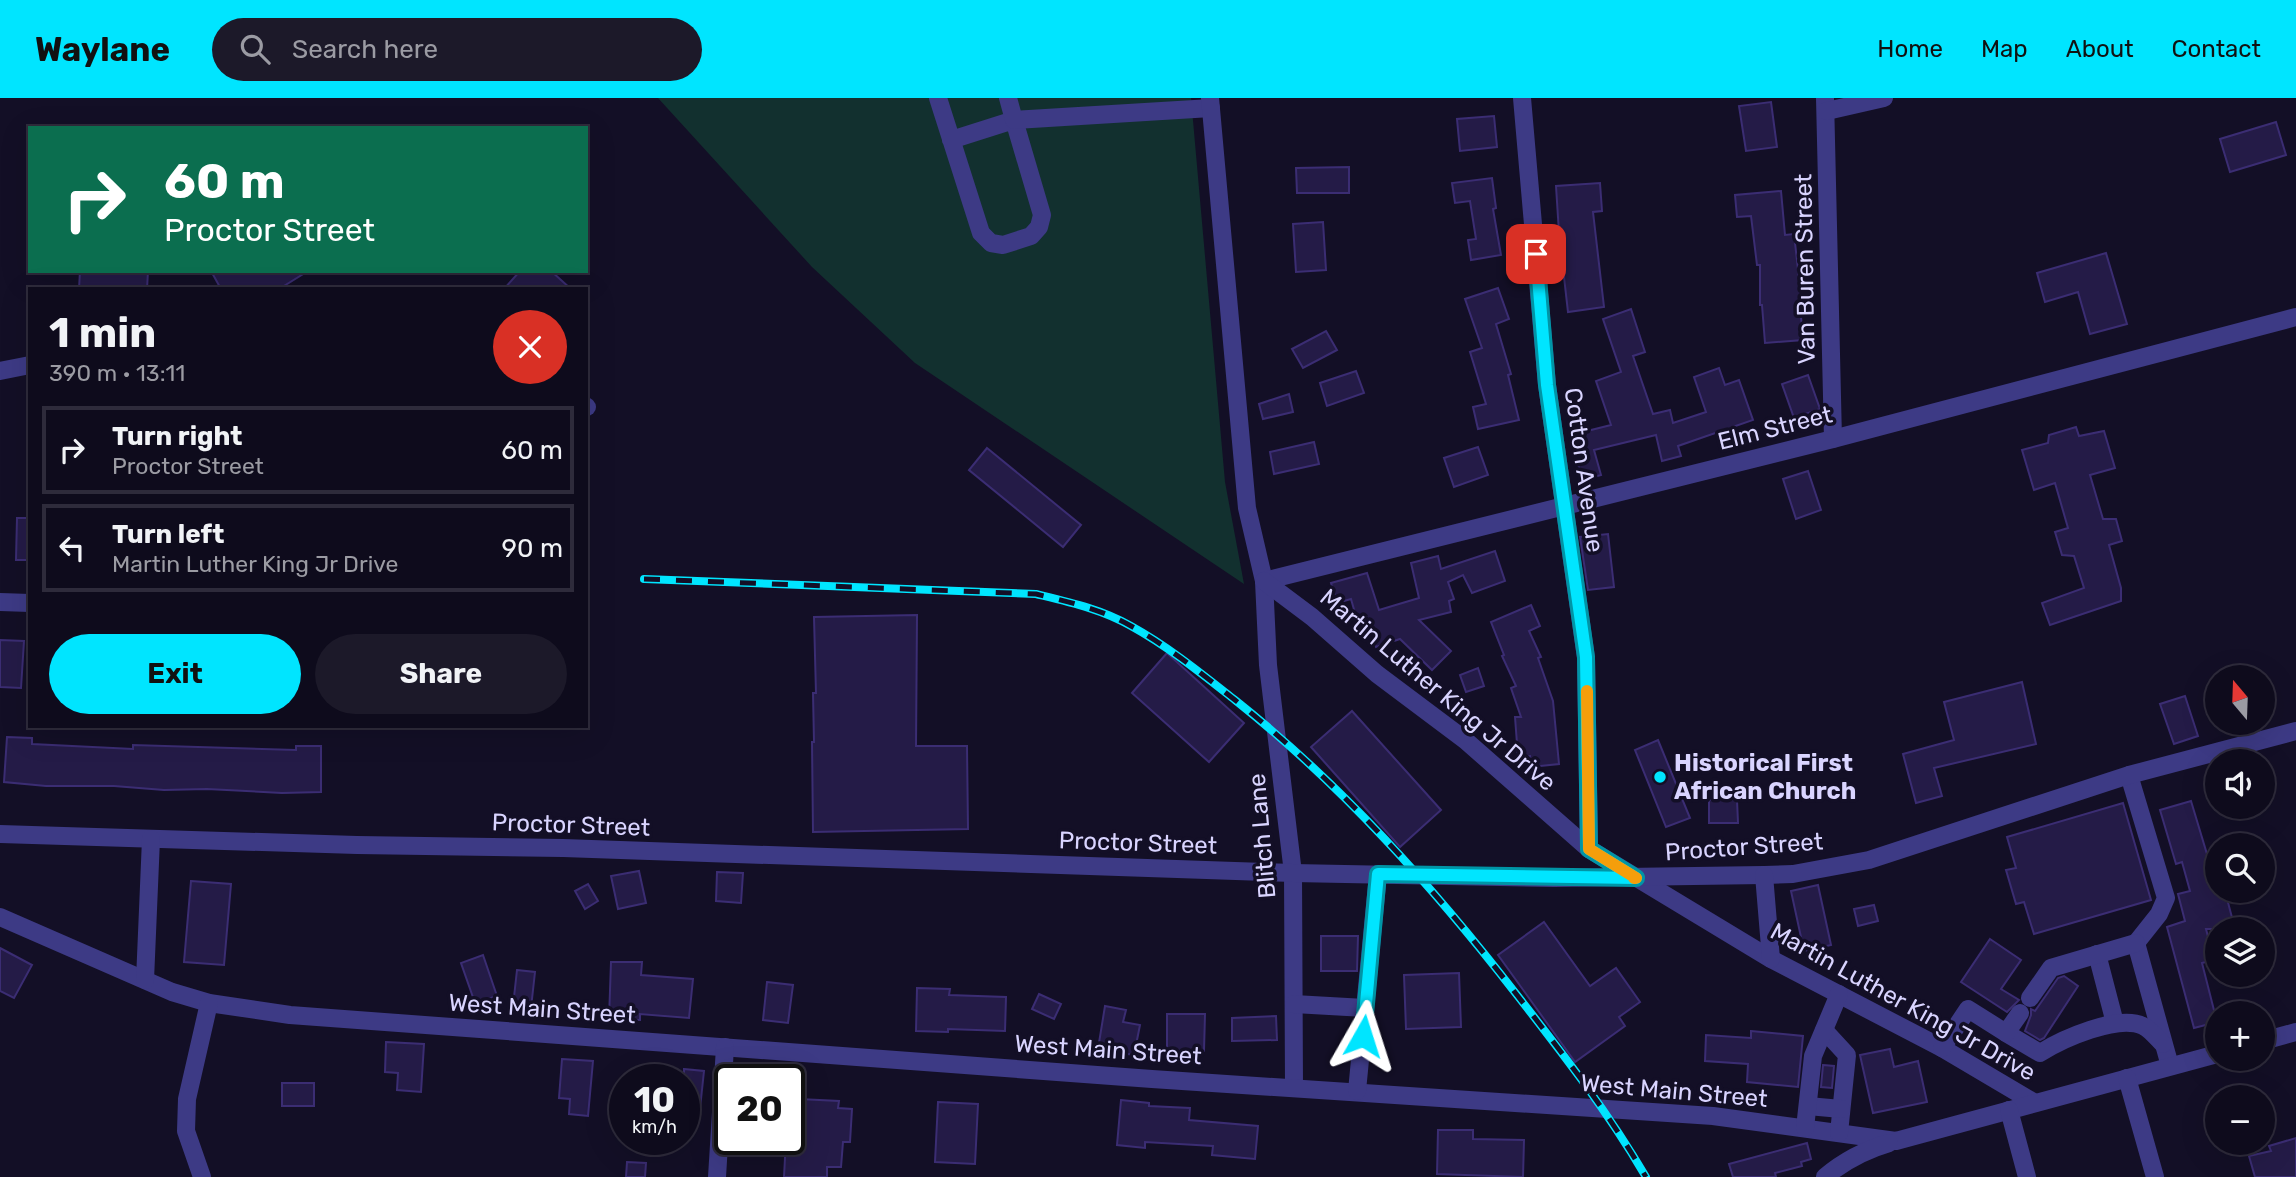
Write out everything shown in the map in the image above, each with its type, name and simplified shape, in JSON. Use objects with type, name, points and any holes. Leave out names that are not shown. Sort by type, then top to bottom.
[{"type":"street","points":[[938,98],[981,233],[991,243],[1003,245],[1031,236],[1039,227],[1042,215],[1008,98]]},
{"type":"street","name":"Cotton Avenue","points":[[1522,98],[1547,385],[1586,657],[1589,849]]},
{"type":"street","points":[[1826,105],[1884,98]]},
{"type":"street","points":[[951,140],[1014,120],[1210,103],[1247,508],[1264,581]]},
{"type":"street","name":"Van Buren Street","points":[[1826,105],[1833,439]]},
{"type":"street","name":"Elm Street","points":[[1264,581],[1833,439],[2296,317]]},
{"type":"street","points":[[0,371],[28,365]]},
{"type":"street","name":"Martin Luther King Jr Drive","points":[[1264,581],[1312,617],[1377,674],[1465,740],[1589,849],[1771,959],[1942,1048],[2035,1103]]},
{"type":"street","name":"Blitch Lane","points":[[1264,581],[1268,665],[1293,873],[1294,1087]]},
{"type":"street","points":[[0,602],[28,603]]},
{"type":"street","name":"Proctor Street","points":[[0,834],[357,845],[563,848],[1293,873],[1636,878],[1764,876],[1793,874],[1869,860],[2129,775],[2296,732]]},
{"type":"street","points":[[2006,1033],[2052,968],[2136,943],[2159,914],[2166,898],[2129,775]]},
{"type":"street","points":[[145,980],[151,839]]},
{"type":"street","points":[[1357,1091],[1378,874]]},
{"type":"street","points":[[1764,876],[1771,959]]},
{"type":"street","name":"West Main Street","points":[[0,917],[172,992],[209,1003],[290,1015],[1138,1078],[1713,1116],[1896,1141],[2205,1057]]},
{"type":"street","points":[[2136,943],[2170,1066]]},
{"type":"street","points":[[2097,954],[2115,1023]]},
{"type":"street","points":[[1805,1128],[1813,1056],[1839,994]]},
{"type":"street","points":[[202,1177],[186,1131],[187,1099],[209,1003]]},
{"type":"street","points":[[1294,1004],[1365,1008]]},
{"type":"street","points":[[1942,1048],[1968,1009],[2040,1053],[2065,1038],[2115,1023],[2143,1025],[2163,1044]]},
{"type":"street","points":[[1824,1030],[1847,1055],[1839,1133]]},
{"type":"street","points":[[2275,1038],[2296,1032]]},
{"type":"street","points":[[718,1177],[724,1047]]},
{"type":"street","points":[[2127,1078],[2155,1177]]},
{"type":"street","points":[[1808,1106],[1841,1109]]},
{"type":"street","points":[[2009,1110],[2027,1177]]},
{"type":"street","points":[[1825,1177],[1852,1158],[1896,1141]]},
{"type":"green space","points":[[658,98],[1191,98],[1225,482],[1244,584],[915,363],[812,267]]},
{"type":"building","points":[[1771,102],[1777,147],[1746,151],[1739,106]]},
{"type":"building","points":[[1494,116],[1497,147],[1460,151],[1457,119]]},
{"type":"building","points":[[2276,122],[2286,155],[2230,172],[2220,139]]},
{"type":"building","points":[[1349,167],[1349,193],[1297,193],[1296,168]]},
{"type":"building","points":[[1492,178],[1496,208],[1493,209],[1501,255],[1471,260],[1468,240],[1476,239],[1470,201],[1455,203],[1452,183]]},
{"type":"building","points":[[1600,183],[1602,211],[1593,212],[1604,307],[1568,312],[1556,186]]},
{"type":"building","points":[[1781,191],[1785,235],[1794,234],[1799,278],[1805,278],[1805,305],[1800,305],[1803,340],[1765,343],[1760,305],[1760,265],[1757,265],[1751,216],[1737,217],[1735,195]]},
{"type":"building","points":[[1323,222],[1326,270],[1296,272],[1293,224]]},
{"type":"building","points":[[2106,253],[2127,324],[2090,334],[2078,292],[2045,302],[2037,273]]},
{"type":"building","points":[[80,273],[148,273],[147,287],[79,287]]},
{"type":"building","points":[[212,273],[305,273],[282,287],[220,287]]},
{"type":"building","points":[[518,273],[553,273],[569,287],[506,287]]},
{"type":"building","points":[[1498,288],[1509,319],[1496,324],[1511,374],[1508,375],[1519,420],[1478,429],[1473,407],[1486,404],[1470,352],[1482,348],[1465,299]]},
{"type":"building","points":[[1631,309],[1645,352],[1633,356],[1653,414],[1670,410],[1673,423],[1706,412],[1694,377],[1719,368],[1725,385],[1739,380],[1753,420],[1678,446],[1681,456],[1662,461],[1656,435],[1594,450],[1601,475],[1582,480],[1571,435],[1611,425],[1596,381],[1621,372],[1603,319]]},
{"type":"building","points":[[1326,331],[1337,350],[1303,368],[1292,349]]},
{"type":"building","points":[[1356,371],[1364,393],[1327,406],[1320,383]]},
{"type":"building","points":[[1808,375],[1820,409],[1794,418],[1782,384]]},
{"type":"building","points":[[1289,394],[1293,412],[1263,419],[1259,404]]},
{"type":"building","points":[[2076,427],[2079,436],[2104,431],[2115,468],[2090,475],[2103,519],[2116,519],[2122,541],[2109,545],[2121,588],[2121,601],[2050,625],[2042,603],[2084,588],[2074,556],[2062,555],[2055,532],[2068,528],[2055,483],[2034,490],[2022,450],[2048,443],[2049,435]]},
{"type":"building","points":[[1314,442],[1319,464],[1274,474],[1270,452]]},
{"type":"building","points":[[1478,447],[1488,475],[1454,487],[1444,458]]},
{"type":"building","points":[[987,448],[1081,525],[1063,547],[969,470]]},
{"type":"building","points":[[1808,471],[1821,510],[1796,519],[1783,479]]},
{"type":"building","points":[[17,518],[28,518],[28,560],[16,560]]},
{"type":"building","points":[[1608,534],[1614,587],[1588,590],[1580,537]]},
{"type":"building","points":[[1495,551],[1505,581],[1472,593],[1463,575],[1448,582],[1454,599],[1449,601],[1451,612],[1419,620],[1451,651],[1432,670],[1400,639],[1376,647],[1367,617],[1357,620],[1351,599],[1337,603],[1331,583],[1367,573],[1379,610],[1419,598],[1411,563],[1438,556],[1441,569]]},
{"type":"building","points":[[1531,605],[1540,626],[1529,631],[1541,657],[1538,658],[1553,701],[1559,764],[1531,767],[1530,756],[1518,757],[1515,717],[1521,717],[1511,688],[1516,686],[1502,656],[1504,655],[1491,622]]},
{"type":"building","points":[[917,615],[916,746],[967,746],[968,829],[813,832],[813,693],[816,693],[814,617]]},
{"type":"building","points":[[0,640],[24,641],[21,688],[0,687]]},
{"type":"building","points":[[1167,653],[1244,723],[1209,762],[1132,693]]},
{"type":"building","points":[[1478,668],[1484,686],[1466,692],[1460,675]]},
{"type":"building","points":[[2022,682],[2036,744],[1934,768],[1942,796],[1916,803],[1903,754],[1954,740],[1944,702]]},
{"type":"building","points":[[2185,696],[2198,736],[2174,744],[2160,704]]},
{"type":"building","points":[[1352,711],[1441,810],[1400,847],[1311,747]]},
{"type":"building","points":[[7,737],[32,738],[32,744],[133,749],[133,745],[296,750],[296,746],[321,746],[321,792],[164,790],[4,782]]},
{"type":"building","points":[[1658,740],[1690,818],[1666,827],[1635,750]]},
{"type":"building","points":[[1709,800],[1737,800],[1738,823],[1709,823]]},
{"type":"building","points":[[2191,801],[2205,847],[2205,903],[2228,903],[2232,917],[2205,917],[2205,962],[2202,963],[2205,987],[2208,987],[2212,1001],[2205,1001],[2205,1025],[2194,1028],[2167,927],[2185,921],[2178,894],[2190,891],[2182,862],[2176,864],[2160,810]]},
{"type":"building","points":[[2123,803],[2151,900],[2034,934],[2024,902],[2016,904],[2006,870],[2016,868],[2007,837]]},
{"type":"building","points":[[639,871],[646,903],[618,909],[611,876]]},
{"type":"building","points":[[717,872],[743,873],[741,903],[716,901]]},
{"type":"building","points":[[191,881],[231,884],[224,965],[184,962]]},
{"type":"building","points":[[588,884],[598,901],[585,909],[575,891]]},
{"type":"building","points":[[1818,885],[1831,945],[1804,951],[1791,891]]},
{"type":"building","points":[[1874,905],[1878,921],[1858,926],[1854,909]]},
{"type":"building","points":[[1544,922],[1590,986],[1616,968],[1640,1002],[1619,1017],[1625,1026],[1575,1062],[1498,955]]},
{"type":"building","points":[[1321,936],[1358,936],[1357,971],[1321,971]]},
{"type":"building","points":[[1990,939],[2021,960],[2001,989],[2019,1000],[2007,1012],[1961,982]]},
{"type":"building","points":[[0,948],[32,965],[14,998],[0,991]]},
{"type":"building","points":[[483,955],[497,996],[475,1003],[461,963]]},
{"type":"building","points":[[611,962],[642,962],[641,975],[693,979],[689,1018],[640,1014],[640,1020],[609,1019]]},
{"type":"building","points":[[517,970],[535,972],[531,1008],[513,1006]]},
{"type":"building","points":[[1459,973],[1461,1027],[1406,1029],[1404,975]]},
{"type":"building","points":[[2064,976],[2078,986],[2044,1038],[2040,1040],[2025,1031],[2031,1009],[2035,1011],[2058,978]]},
{"type":"building","points":[[767,982],[793,985],[788,1023],[763,1020]]},
{"type":"building","points":[[917,988],[950,989],[949,995],[1006,997],[1005,1031],[916,1031]]},
{"type":"building","points":[[1039,994],[1061,1004],[1054,1019],[1032,1009]]},
{"type":"building","points":[[1105,1006],[1126,1010],[1123,1022],[1140,1025],[1134,1055],[1098,1049]]},
{"type":"building","points":[[1167,1014],[1205,1014],[1204,1051],[1167,1050]]},
{"type":"building","points":[[1276,1016],[1277,1040],[1232,1041],[1232,1018]]},
{"type":"building","points":[[1751,1031],[1803,1036],[1798,1087],[1747,1082],[1748,1064],[1705,1061],[1706,1035],[1751,1038]]},
{"type":"building","points":[[386,1042],[424,1044],[421,1092],[397,1090],[398,1073],[385,1072]]},
{"type":"building","points":[[1890,1049],[1894,1067],[1918,1061],[1927,1102],[1873,1113],[1860,1055]]},
{"type":"building","points":[[562,1059],[593,1061],[588,1116],[569,1114],[570,1099],[559,1098]]},
{"type":"building","points":[[1823,1065],[1834,1066],[1832,1088],[1821,1087]]},
{"type":"building","points":[[700,1071],[704,1071],[700,1109]]},
{"type":"building","points":[[282,1083],[314,1083],[314,1106],[282,1106]]},
{"type":"building","points":[[805,1099],[839,1101],[838,1108],[852,1109],[850,1142],[843,1142],[841,1167],[827,1167],[827,1177],[784,1177],[785,1155],[805,1155]]},
{"type":"building","points":[[1121,1100],[1149,1103],[1149,1106],[1190,1108],[1189,1120],[1258,1126],[1255,1159],[1212,1155],[1213,1146],[1145,1142],[1145,1148],[1117,1145]]},
{"type":"building","points":[[938,1102],[978,1104],[975,1164],[935,1162]]},
{"type":"building","points":[[1438,1130],[1473,1130],[1473,1139],[1524,1140],[1523,1177],[1437,1174]]},
{"type":"building","points":[[2296,1138],[2296,1177],[2255,1177],[2249,1156],[2275,1155],[2275,1144]]},
{"type":"building","points":[[1807,1143],[1811,1159],[1801,1162],[1802,1166],[1775,1173],[1776,1177],[1733,1177],[1729,1164]]},
{"type":"building","points":[[627,1162],[646,1163],[645,1177],[626,1177]]},
{"type":"railway","points":[[644,579],[1036,594],[1096,611],[1145,634],[1198,671],[1275,733],[1385,839],[1453,915],[1568,1061],[1601,1106],[1646,1177]]},
{"type":"slow traffic","points":[[1587,691],[1589,849],[1634,878]]},
{"type":"place","name":"Historical First African Church","points":[[1660,777]]},
{"type":"route","points":[[1363,1036],[1378,874],[1636,878],[1589,849],[1586,657],[1547,385],[1536,254]]}]
